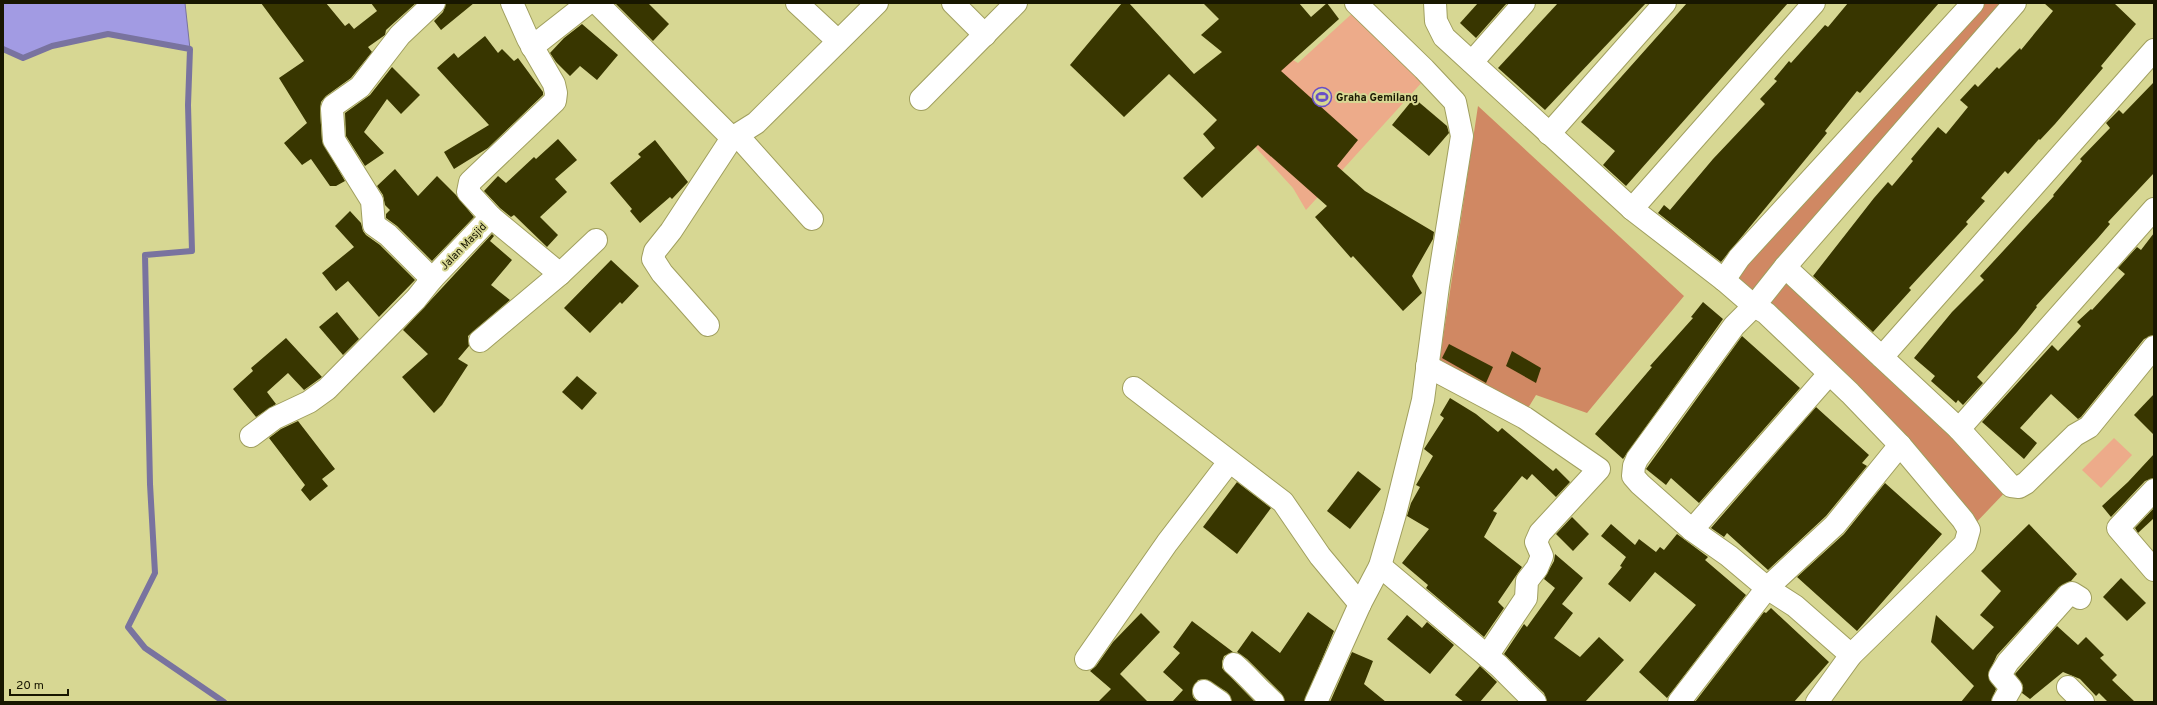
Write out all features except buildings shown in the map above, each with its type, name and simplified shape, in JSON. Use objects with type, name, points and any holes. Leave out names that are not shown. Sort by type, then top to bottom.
[{"type":"street","points":[[432,279],[388,235],[374,225],[372,201],[334,140],[332,109],[333,106],[360,87],[400,35],[434,3]]},
{"type":"street","name":"Jalan Masjid","points":[[251,436],[275,418],[310,402],[326,389],[416,299],[432,279],[491,217],[468,192],[470,182],[554,101],[556,93],[554,84],[532,47],[512,3]]},
{"type":"street","points":[[532,47],[588,3]]},
{"type":"street","points":[[597,3],[734,137],[812,220]]},
{"type":"street","points":[[797,3],[838,41]]},
{"type":"street","points":[[953,3],[984,35]]},
{"type":"street","points":[[921,99],[1016,3]]},
{"type":"street","points":[[1316,702],[1360,604],[1380,566],[1395,514],[1423,400],[1462,136],[1455,102],[1424,69],[1356,3]]},
{"type":"street","points":[[1435,3],[1436,21],[1444,37],[1632,209],[1724,280],[1754,306],[1766,312],[1900,445],[1969,530],[1968,538],[1965,544],[1851,655],[1817,702]]},
{"type":"street","points":[[1472,62],[1524,3]]},
{"type":"street","points":[[1549,134],[1665,3]]},
{"type":"street","points":[[1632,209],[1814,3]]},
{"type":"street","points":[[1724,280],[1739,258],[1973,3]]},
{"type":"street","points":[[1851,655],[1795,606],[1767,588],[1729,556],[1692,530],[1640,484],[1633,476],[1634,466],[1637,459],[1734,326],[1754,306],[1785,267],[2015,3]]},
{"type":"street","points":[[708,325],[662,273],[653,259],[655,251],[671,231],[734,137],[756,123],[873,4]]},
{"type":"street","points":[[1882,357],[2154,50]]},
{"type":"street","points":[[1894,90],[1920,111]]},
{"type":"street","points":[[1959,429],[2154,209]]},
{"type":"street","points":[[491,217],[560,274]]},
{"type":"street","points":[[480,341],[560,274],[596,240]]},
{"type":"street","points":[[1785,267],[1959,429],[2011,486],[2019,486],[2031,478],[2075,435],[2089,427],[2154,347]]},
{"type":"street","points":[[1427,366],[1525,418],[1599,470],[1540,533],[1536,542],[1542,556],[1538,568],[1527,581],[1526,598],[1487,656]]},
{"type":"street","points":[[1692,530],[1829,374]]},
{"type":"street","points":[[1134,388],[1283,502],[1320,556],[1360,604]]},
{"type":"street","points":[[1679,702],[1767,588],[1835,525],[1900,445]]},
{"type":"street","points":[[1086,659],[1167,543],[1229,462]]},
{"type":"street","points":[[2154,490],[2118,528],[2154,570]]},
{"type":"street","points":[[1380,566],[1487,656],[1535,702]]},
{"type":"street","points":[[2003,702],[2010,688],[2000,675],[2008,662],[2068,595],[2072,593],[2076,594],[2080,598]]},
{"type":"street","points":[[1234,664],[1273,702]]},
{"type":"street","points":[[2068,687],[2083,702]]},
{"type":"shaded area","points":[[3,3],[185,3],[190,49],[108,34],[52,46],[23,58],[3,49]]},
{"type":"shaded area","points":[[1973,3],[2015,3],[1785,267],[2011,486],[1969,530],[1724,280]]},
{"type":"shaded area","name":"Graha Gemilang","points":[[1357,9],[1424,80],[1306,210],[1293,188],[1223,112],[1281,53],[1298,63]]},
{"type":"shaded area","points":[[1478,106],[1684,296],[1587,413],[1536,395],[1519,423],[1436,384]]},
{"type":"shaded area","points":[[2114,438],[2132,455],[2101,488],[2082,470]]},
{"type":"waterway","points":[[3,49],[23,58],[52,46],[108,34],[190,49],[188,105],[192,251],[145,255],[150,484],[155,573],[128,627],[145,648],[224,702]]},
{"type":"place","name":"Graha Gemilang","points":[[1322,97]]}]
